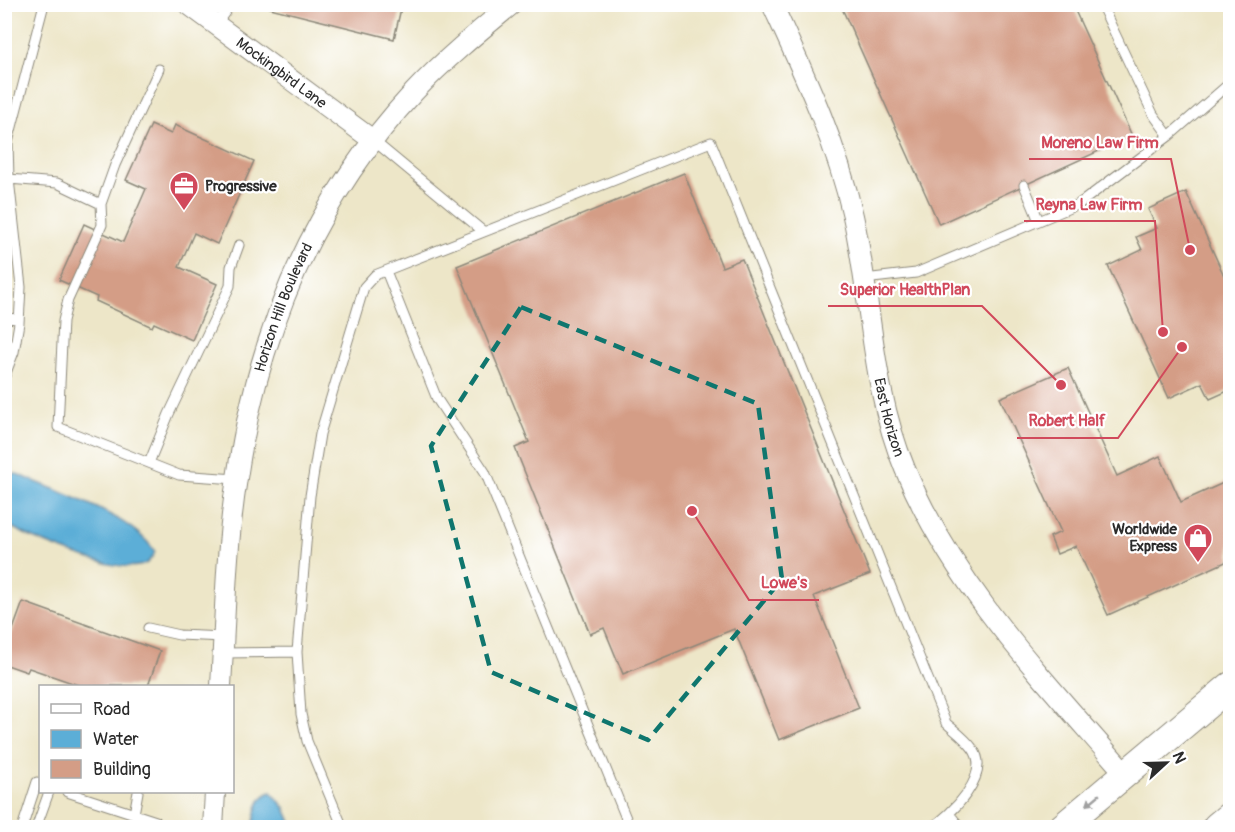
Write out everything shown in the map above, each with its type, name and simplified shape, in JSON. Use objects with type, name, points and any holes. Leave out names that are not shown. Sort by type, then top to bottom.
[{"type":"highway","points":[[1219,828],[1230,819]]},
{"type":"main road","points":[[1061,828],[1230,686]]},
{"type":"street","name":"Mockingbird Lane","points":[[188,4],[217,23],[374,141]]},
{"type":"street","name":"Horizon Hill Boulevard","points":[[221,685],[236,480],[250,402],[269,333],[295,266],[348,176],[374,141],[427,79],[512,4]]},
{"type":"street","name":"East Horizon","points":[[772,4],[818,105],[843,173],[854,219],[877,374],[904,468],[930,524],[972,590],[1009,639],[1125,773]]},
{"type":"street","points":[[213,828],[215,793]]},
{"type":"lane","points":[[4,378],[14,352],[19,319],[18,256],[9,179],[8,142],[44,4]]},
{"type":"lane","points":[[217,23],[231,4]]},
{"type":"lane","points":[[1101,4],[1153,114],[1169,136]]},
{"type":"lane","points":[[159,69],[115,165],[101,204],[102,225],[68,300],[63,321],[58,427],[179,475],[236,480]]},
{"type":"lane","points":[[863,279],[916,273],[1079,204],[1169,136],[1230,83]]},
{"type":"lane","points":[[374,141],[484,232]]},
{"type":"lane","points":[[343,828],[307,741],[301,714],[297,652],[310,496],[320,434],[364,287],[375,275],[711,142],[946,723],[975,750],[977,766],[969,792],[950,815],[931,828]]},
{"type":"lane","points":[[9,179],[57,183],[101,204]]},
{"type":"lane","points":[[1024,185],[1039,220]]},
{"type":"lane","points":[[149,463],[169,414],[230,286],[231,267],[239,245]]},
{"type":"lane","points":[[386,271],[437,399],[485,472],[630,828]]},
{"type":"lane","points":[[4,318],[19,319]]},
{"type":"lane","points":[[148,628],[224,645],[297,652]]},
{"type":"lane","points":[[22,828],[37,782],[39,783]]},
{"type":"lane","points":[[36,828],[49,793]]},
{"type":"lane","points":[[70,793],[156,821],[158,828]]},
{"type":"lane","points":[[134,814],[138,793]]},
{"type":"lane","points":[[950,815],[961,828]]},
{"type":"highlighted area","points":[[521,307],[758,404],[782,579],[648,740],[491,672],[431,446]]},
{"type":"water","points":[[5,474],[17,474],[93,506],[130,527],[155,552],[144,565],[108,564],[50,545],[17,530],[5,523]]},
{"type":"water","points":[[271,792],[285,808],[293,827],[253,827],[262,798]]},
{"type":"building","points":[[271,4],[402,4],[394,39],[270,8]]},
{"type":"building","points":[[840,4],[1072,4],[1132,136],[939,224]]},
{"type":"building","name":"Progressive","points":[[151,125],[171,134],[175,125],[254,161],[217,244],[194,233],[179,267],[217,284],[192,340],[154,323],[152,327],[96,301],[97,297],[59,280],[84,224],[123,242],[146,189],[126,180]]},
{"type":"building","points":[[684,173],[722,267],[742,259],[870,574],[814,596],[859,708],[779,740],[734,629],[623,674],[604,628],[590,634],[515,448],[529,442],[457,266]]},
{"type":"building","points":[[1186,192],[1230,289],[1230,390],[1210,399],[1202,383],[1169,398],[1108,266],[1142,250],[1136,237],[1157,228],[1148,209]]},
{"type":"building","points":[[1068,368],[1117,476],[1160,456],[1181,502],[1230,480],[1230,560],[1108,615],[1076,546],[1057,554],[1050,537],[1061,532],[1000,398]]},
{"type":"building","points":[[23,602],[160,651],[148,685],[78,685],[29,668],[27,672],[4,664],[4,654]]},
{"type":"place","name":"Progressive","points":[[184,212]]},
{"type":"place","name":"Moreno Law Firm","points":[[1190,250]]},
{"type":"place","name":"Reyna Law Firm","points":[[1163,332]]},
{"type":"place","name":"Robert Half","points":[[1182,347]]},
{"type":"place","name":"Superior HealthPlan","points":[[1061,385]]},
{"type":"place","name":"Lowe's","points":[[692,511]]},
{"type":"place","name":"Worldwide Express","points":[[1198,564]]}]
